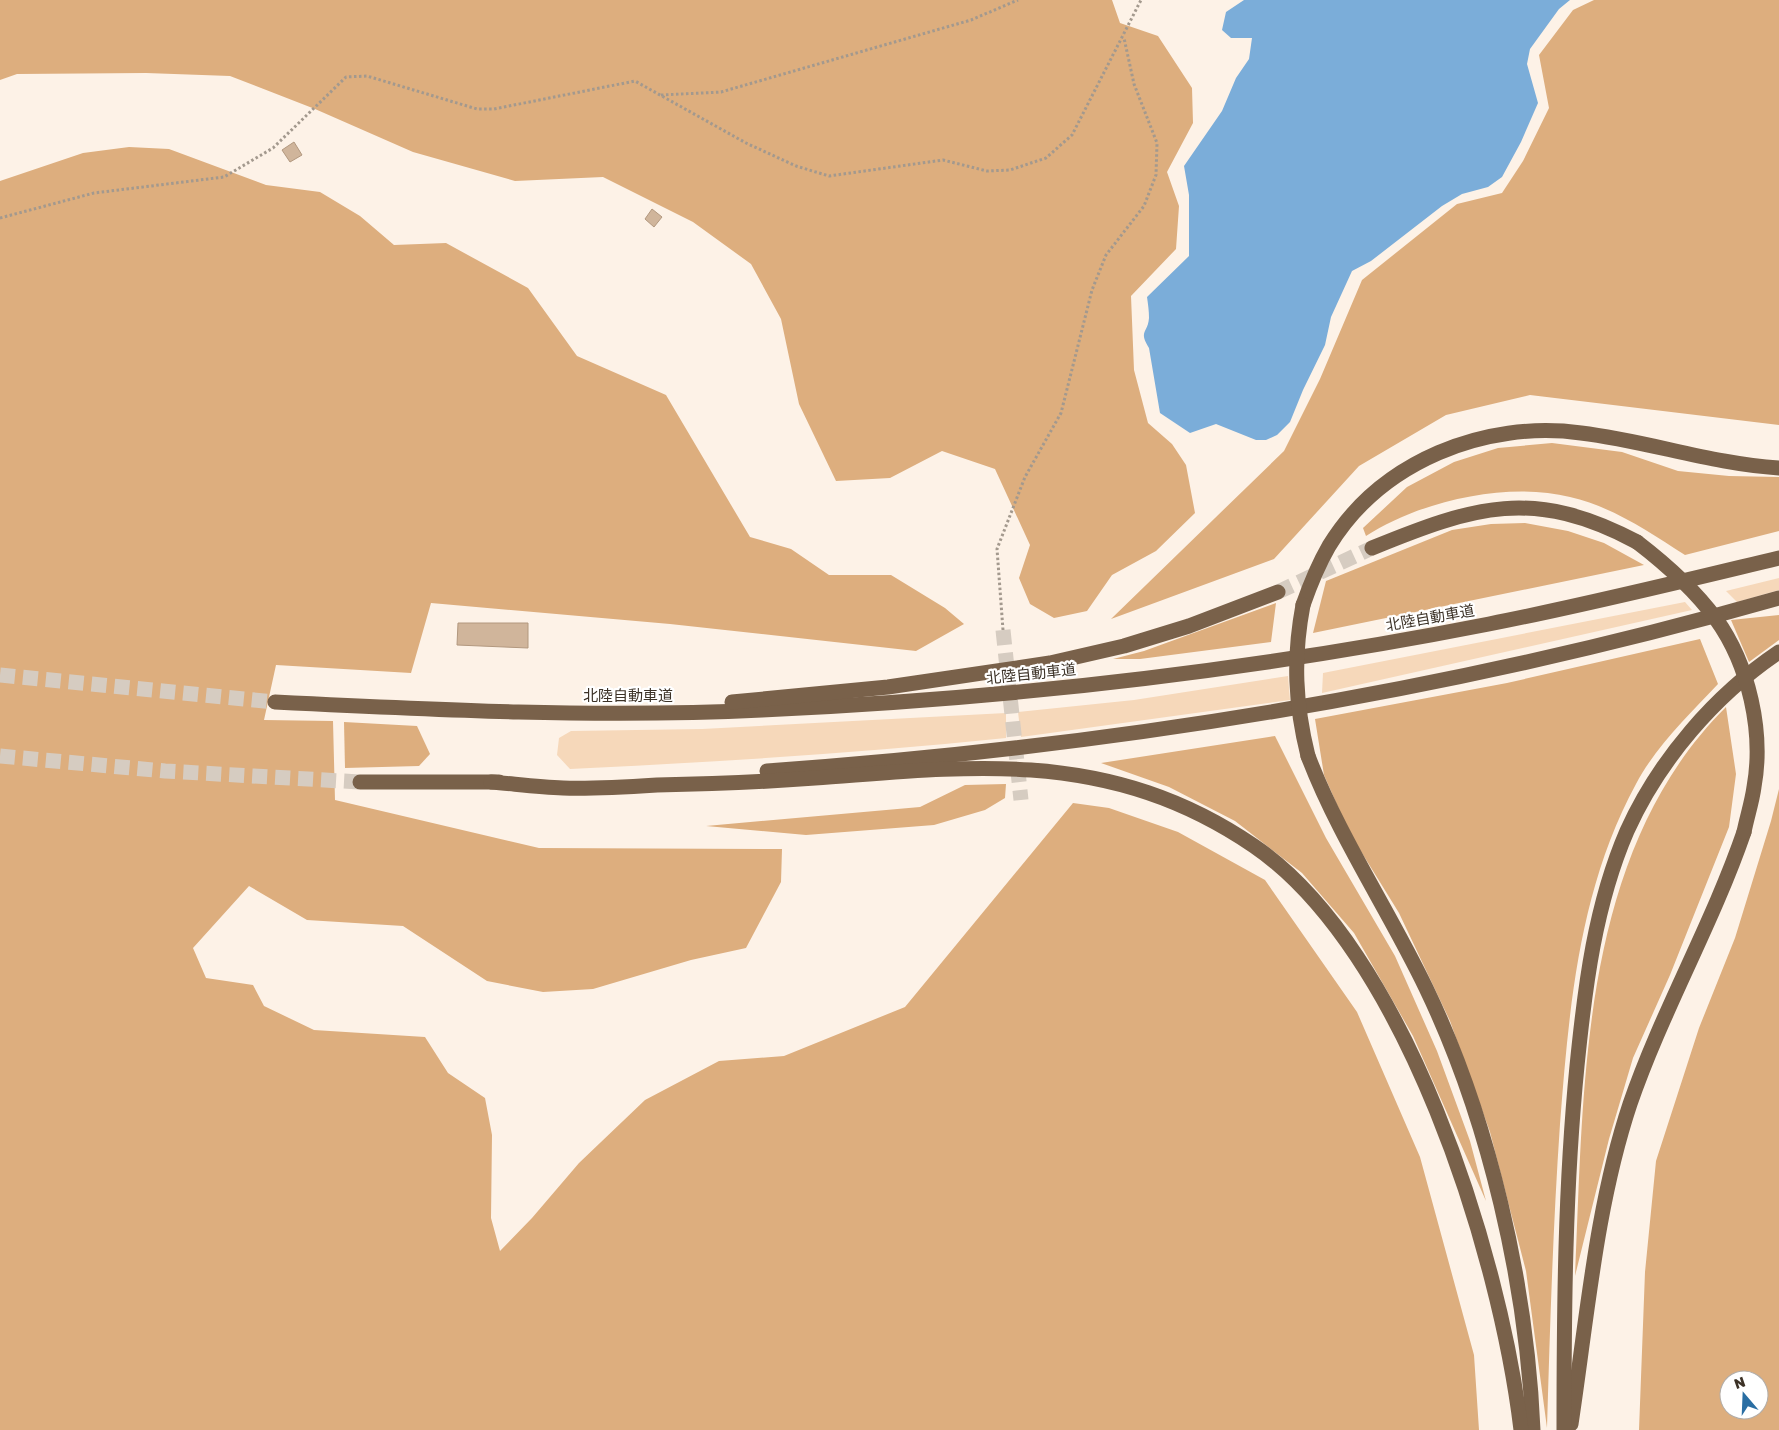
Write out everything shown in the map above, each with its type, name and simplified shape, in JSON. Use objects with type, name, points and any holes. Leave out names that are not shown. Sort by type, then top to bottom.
[{"type":"highway","points":[[1532,1430],[1522,1314],[1508,1240],[1492,1171],[1468,1097],[1447,1036],[1427,990],[1403,942],[1341,832],[1308,756],[1296,694],[1297,634],[1303,605],[1329,546],[1374,493],[1436,453],[1471,439],[1504,432],[1540,429],[1580,432],[1622,439],[1747,466],[1779,468]]},
{"type":"highway","points":[[1372,548],[1433,523],[1461,515],[1515,508],[1540,508],[1565,512],[1611,528],[1637,542],[1668,565],[1696,593],[1718,621],[1743,675],[1753,707],[1756,747],[1755,786],[1744,832],[1728,876],[1671,1000],[1630,1105],[1604,1199],[1571,1430]]},
{"type":"highway","name":"北陸自動車道","points":[[274,702],[436,710],[616,713],[760,710],[911,701],[1046,690],[1188,674],[1488,624],[1638,592],[1779,558]]},
{"type":"highway","points":[[616,713],[888,687],[1050,663],[1124,646],[1189,626],[1278,592]]},
{"type":"highway","points":[[360,782],[491,782],[769,771],[915,759],[1064,743],[1238,717],[1410,687],[1579,650],[1779,598]]},
{"type":"highway","points":[[1564,1430],[1568,1160],[1582,1013],[1600,913],[1628,830],[1644,797],[1667,762],[1694,728],[1726,694],[1779,652]]},
{"type":"highway","points":[[491,782],[582,788],[773,781],[968,770],[1029,770],[1076,775],[1124,784],[1171,799],[1256,847],[1293,879],[1327,916],[1382,998],[1413,1059],[1460,1174],[1483,1245],[1500,1312],[1516,1389],[1521,1430]]},
{"type":"path","points":[[659,95],[720,92],[971,20],[1018,0]]},
{"type":"path","points":[[0,218],[94,192],[224,177],[273,148],[346,77],[368,76],[477,109],[494,109],[635,81],[746,143],[796,166],[829,176],[943,160],[987,171],[1010,170],[1046,158],[1072,135],[1124,37],[1141,0]]},
{"type":"path","points":[[1003,630],[997,548],[1025,477],[1061,413],[1082,326],[1099,272],[1106,256],[1144,206],[1156,175],[1157,144],[1134,84],[1124,37]]},
{"type":"shaded area","points":[[0,0],[1112,0],[1120,23],[1158,36],[1192,88],[1193,123],[1167,172],[1179,206],[1176,249],[1131,296],[1134,370],[1148,423],[1172,444],[1186,465],[1195,513],[1156,551],[1112,575],[1087,611],[1054,618],[1030,604],[1019,578],[1030,545],[995,469],[942,451],[890,478],[836,481],[799,404],[781,319],[751,264],[693,222],[603,177],[515,181],[413,152],[315,109],[230,76],[146,73],[17,74],[0,80]]},
{"type":"shaded area","points":[[1594,0],[1779,0],[1779,425],[1530,395],[1446,415],[1359,466],[1274,559],[1111,619],[1284,451],[1320,379],[1362,280],[1457,204],[1502,193],[1523,161],[1549,108],[1539,55],[1573,10]]},
{"type":"shaded area","points":[[129,147],[169,149],[266,185],[320,192],[360,216],[394,245],[446,243],[528,288],[577,356],[666,395],[750,537],[791,549],[829,575],[891,575],[945,608],[964,624],[916,651],[670,624],[431,603],[411,673],[276,665],[264,720],[333,721],[335,800],[539,848],[782,849],[781,882],[746,948],[691,960],[593,989],[543,992],[487,981],[403,926],[307,920],[249,886],[193,948],[206,978],[253,985],[264,1006],[314,1030],[425,1037],[448,1073],[485,1098],[492,1135],[491,1218],[500,1251],[532,1218],[579,1163],[645,1100],[719,1061],[784,1056],[905,1007],[1073,803],[1109,808],[1178,832],[1265,880],[1357,1012],[1420,1157],[1474,1355],[1479,1430],[0,1430],[0,181],[83,153]]},
{"type":"shaded area","points":[[1552,443],[1622,452],[1678,471],[1729,476],[1779,477],[1779,531],[1685,555],[1630,521],[1586,501],[1546,493],[1520,491],[1465,497],[1438,504],[1412,513],[1366,536],[1363,528],[1407,487],[1454,462],[1498,448]]},
{"type":"shaded area","points":[[1525,523],[1568,531],[1604,543],[1644,565],[1313,633],[1326,581],[1452,530],[1491,524]]},
{"type":"shaded area","points":[[1779,578],[1779,590],[1737,602],[1726,591]]},
{"type":"shaded area","points":[[1685,602],[1692,610],[1322,693],[1323,673]]},
{"type":"shaded area","points":[[1276,603],[1271,642],[1140,659],[1113,659],[1144,651]]},
{"type":"shaded area","points":[[1779,615],[1779,640],[1749,662],[1731,620]]},
{"type":"shaded area","points":[[1700,639],[1718,684],[1663,744],[1636,784],[1617,824],[1601,865],[1589,907],[1580,950],[1573,993],[1560,1124],[1547,1428],[1526,1271],[1490,1132],[1450,1021],[1399,913],[1349,832],[1324,775],[1315,719],[1507,683]]},
{"type":"shaded area","points":[[1288,676],[1290,700],[1021,737],[1018,712],[1134,700]]},
{"type":"shaded area","points":[[1726,707],[1736,774],[1729,827],[1670,975],[1633,1058],[1609,1139],[1575,1276],[1582,1127],[1588,1050],[1599,974],[1616,901],[1642,831],[1678,765]]},
{"type":"shaded area","points":[[1006,713],[1006,738],[788,756],[570,769],[557,755],[559,738],[571,731],[702,729]]},
{"type":"shaded area","points":[[344,722],[417,726],[430,754],[419,766],[345,768]]},
{"type":"shaded area","points":[[1275,736],[1326,838],[1395,956],[1437,1051],[1470,1141],[1486,1201],[1413,1036],[1354,933],[1302,873],[1235,821],[1169,787],[1101,763]]},
{"type":"shaded area","points":[[1006,784],[1005,798],[985,810],[934,825],[806,835],[706,826],[920,807],[965,785]]},
{"type":"shaded area","points":[[1779,789],[1779,1430],[1639,1430],[1645,1272],[1656,1161],[1699,1028],[1735,938]]},
{"type":"water","points":[[1244,0],[1570,0],[1559,9],[1530,49],[1527,64],[1538,103],[1521,142],[1502,177],[1488,187],[1462,194],[1442,206],[1371,261],[1352,271],[1331,317],[1325,345],[1290,422],[1277,435],[1266,440],[1256,440],[1216,424],[1190,433],[1160,413],[1149,348],[1144,338],[1149,318],[1147,297],[1189,256],[1189,195],[1184,166],[1222,111],[1236,78],[1249,59],[1252,38],[1231,38],[1222,30],[1226,12]]},
{"type":"building","points":[[294,142],[302,155],[290,162],[282,150]]},
{"type":"building","points":[[652,209],[662,217],[654,227],[645,219]]},
{"type":"building","points":[[458,623],[528,623],[528,648],[457,645]]},
{"type":"tunnel","points":[[1278,592],[1372,548]]},
{"type":"tunnel","points":[[1003,630],[1021,800]]},
{"type":"tunnel","points":[[0,675],[275,702]]},
{"type":"tunnel","points":[[0,756],[165,771],[360,782]]}]
